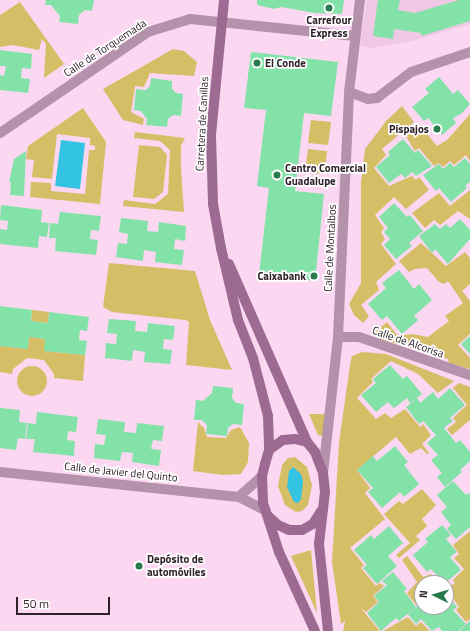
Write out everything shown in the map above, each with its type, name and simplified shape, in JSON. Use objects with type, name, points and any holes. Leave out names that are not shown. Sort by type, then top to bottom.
[{"type":"street","name":"Carretera de Canillas","points":[[224,0],[210,161],[213,204],[221,248],[238,320],[253,358],[268,416],[269,450]]},
{"type":"street","name":"Calle de Montalbos","points":[[323,474],[332,406],[338,337],[349,92],[360,0]]},
{"type":"street","name":"Calle de Torquemada","points":[[0,132],[148,32],[190,18],[355,36]]},
{"type":"street","points":[[349,92],[368,99],[377,98],[411,72],[470,52]]},
{"type":"street","name":"Carretera de Canillas","points":[[221,248],[307,442]]},
{"type":"street","name":"Calle de Alcorisa","points":[[338,337],[359,337],[470,375]]},
{"type":"street","points":[[316,631],[279,552],[267,513],[262,476],[269,450],[284,440],[295,439],[307,442],[315,452],[323,474],[319,544],[328,631]]},
{"type":"street","name":"Calle de Javier del Quinto","points":[[0,472],[239,496],[267,513]]},
{"type":"street","points":[[239,496],[262,476]]},
{"type":"street","points":[[267,513],[278,525],[289,530],[302,530],[313,524],[322,510]]},
{"type":"shaded area","points":[[367,0],[470,0],[470,24],[416,40],[372,48],[360,46]]},
{"type":"shaded area","points":[[20,2],[64,64],[44,78],[46,44],[42,39],[39,50],[13,45],[0,47],[0,15]]},
{"type":"shaded area","points":[[173,49],[184,51],[197,62],[194,76],[150,73],[144,87],[135,86],[131,112],[144,119],[143,125],[123,120],[103,89]]},
{"type":"shaded area","points":[[402,106],[414,122],[382,149],[386,155],[374,168],[389,186],[412,176],[416,180],[419,177],[429,190],[406,209],[394,197],[375,215],[384,228],[381,232],[385,239],[381,244],[396,264],[376,282],[379,290],[361,305],[369,316],[363,323],[354,315],[349,304],[361,283],[361,183],[365,149],[386,121]]},
{"type":"shaded area","points":[[83,108],[106,142],[100,204],[30,197],[31,182],[51,183],[51,191],[85,194],[89,150],[95,150],[95,146],[90,145],[90,138],[57,134],[52,179],[32,177],[34,160],[26,159],[28,146]]},
{"type":"shaded area","points":[[470,114],[470,161],[466,155],[454,165],[450,161],[443,167],[439,163],[434,166],[419,148],[415,151],[405,135],[418,123],[437,146],[447,140]]},
{"type":"shaded area","points":[[311,120],[331,122],[328,145],[308,143]]},
{"type":"shaded area","points":[[135,132],[185,138],[181,146],[184,212],[123,206],[124,200],[155,204],[168,194],[170,150],[160,141],[134,138]]},
{"type":"shaded area","points":[[139,145],[160,147],[167,155],[163,192],[154,199],[133,197]]},
{"type":"shaded area","points":[[308,149],[327,151],[325,174],[305,172]]},
{"type":"shaded area","points":[[470,190],[470,219],[458,211],[440,225],[434,220],[425,228],[412,213],[439,193],[450,206]]},
{"type":"shaded area","points":[[421,243],[446,266],[465,252],[470,258],[470,284],[462,291],[470,301],[470,334],[458,345],[470,358],[470,369],[449,363],[448,359],[380,339],[375,332],[387,322],[398,336],[412,334],[428,337],[449,321],[445,316],[463,303],[448,281],[444,284],[439,282],[427,268],[415,269],[409,272],[399,261]]},
{"type":"shaded area","points":[[109,263],[195,271],[210,320],[232,370],[186,365],[189,322],[185,320],[112,312],[103,307]]},
{"type":"shaded area","points":[[32,310],[49,312],[48,323],[31,321]]},
{"type":"shaded area","points":[[29,337],[45,339],[45,351],[85,355],[83,381],[54,378],[54,374],[44,360],[27,358],[13,369],[12,374],[0,372],[0,346],[28,349]]},
{"type":"shaded area","points":[[362,352],[386,354],[454,381],[438,393],[418,374],[391,361],[371,379],[373,382],[357,398],[376,419],[385,413],[391,418],[405,409],[420,427],[423,424],[431,435],[422,444],[429,453],[427,454],[421,448],[410,454],[396,437],[357,470],[370,488],[365,493],[385,519],[350,548],[364,565],[361,568],[376,586],[380,583],[384,586],[373,596],[378,602],[366,612],[360,607],[380,631],[343,631],[345,621],[341,624],[332,562],[339,443],[352,356]]},
{"type":"shaded area","points":[[32,366],[43,370],[47,381],[43,392],[32,396],[21,392],[17,381],[21,370]]},
{"type":"shaded area","points":[[459,383],[470,387],[470,420],[452,435],[447,429],[456,422],[453,418],[467,405],[453,388]]},
{"type":"shaded area","points":[[309,414],[326,414],[324,436],[318,435]]},
{"type":"shaded area","points":[[198,422],[204,428],[207,437],[226,438],[231,430],[240,427],[249,443],[248,462],[241,474],[223,475],[193,471]]},
{"type":"shaded area","points":[[295,457],[307,467],[312,485],[308,505],[302,511],[296,512],[285,505],[278,486],[282,465],[288,458]]},
{"type":"shaded area","points":[[422,489],[436,505],[422,519],[427,526],[416,536],[420,540],[399,558],[396,555],[410,543],[384,514],[399,501],[403,504]]},
{"type":"shaded area","points":[[470,531],[470,619],[466,622],[456,610],[459,607],[454,600],[454,579],[464,569],[454,558],[459,554],[453,545]]},
{"type":"shaded area","points":[[311,550],[317,613],[291,556]]},
{"type":"shaded area","points":[[407,556],[421,575],[414,575],[414,578],[402,560]]},
{"type":"shaded area","points":[[414,585],[414,602],[407,593]]},
{"type":"shaded area","points":[[408,617],[416,626],[421,622],[430,631],[383,631]]},
{"type":"water","points":[[61,140],[85,143],[80,189],[55,186]]},
{"type":"water","points":[[293,467],[301,474],[303,482],[301,499],[298,503],[294,502],[287,487],[289,471]]},
{"type":"building","points":[[46,0],[94,0],[92,11],[85,10],[79,15],[78,24],[59,22],[60,16],[51,5],[45,5]]},
{"type":"building","points":[[257,0],[344,0],[342,14],[314,13],[281,7],[274,9],[257,5]]},
{"type":"building","points":[[378,0],[400,0],[398,10],[415,13],[459,0],[470,0],[470,21],[421,36],[421,33],[394,29],[393,39],[373,36]]},
{"type":"building","points":[[0,50],[32,54],[31,69],[22,68],[21,78],[30,79],[28,93],[0,90],[0,75],[4,76],[6,66],[0,66]]},
{"type":"building","name":"Centro Comercial Guadalupe","points":[[251,52],[338,62],[331,116],[304,113],[295,191],[324,194],[315,281],[259,274],[269,188],[257,186],[266,110],[244,108]]},
{"type":"building","points":[[439,77],[453,94],[458,90],[470,104],[461,114],[453,118],[456,123],[442,135],[428,118],[424,121],[412,107],[429,93],[425,89]]},
{"type":"building","points":[[151,78],[172,81],[172,89],[176,93],[183,94],[181,116],[173,115],[168,119],[167,127],[146,125],[147,119],[141,111],[134,110],[136,89],[146,90],[150,86]]},
{"type":"building","points":[[403,139],[415,153],[418,150],[432,166],[416,176],[412,172],[405,178],[401,174],[389,183],[376,167],[390,155],[388,152]]},
{"type":"building","points":[[26,151],[24,196],[10,195],[11,182],[9,182],[14,159]]},
{"type":"building","points":[[465,158],[470,164],[470,182],[465,186],[467,188],[451,202],[439,188],[436,191],[423,175],[439,164],[443,169],[450,163],[454,167]]},
{"type":"building","points":[[394,203],[407,217],[410,215],[423,231],[409,243],[412,246],[396,259],[384,245],[390,239],[384,232],[388,228],[379,217]]},
{"type":"building","points":[[1,205],[42,210],[41,222],[49,223],[47,237],[39,236],[38,248],[0,244],[0,229],[7,230],[8,221],[0,220]]},
{"type":"building","points":[[60,212],[101,216],[99,231],[91,230],[90,239],[98,240],[96,255],[55,251],[56,238],[49,238],[50,223],[58,224]]},
{"type":"building","points":[[121,218],[148,221],[147,231],[158,232],[159,222],[186,226],[185,241],[175,239],[174,249],[184,250],[182,265],[155,262],[156,252],[144,250],[143,261],[116,257],[118,243],[127,244],[128,234],[119,232]]},
{"type":"building","points":[[460,219],[470,230],[470,239],[448,264],[435,249],[432,253],[419,236],[435,224],[440,229],[446,224],[450,228]]},
{"type":"building","points":[[399,270],[414,289],[419,284],[432,300],[414,316],[418,320],[402,334],[387,316],[382,320],[368,304],[386,288],[382,283]]},
{"type":"building","points":[[0,306],[32,310],[31,321],[48,323],[49,312],[89,317],[87,331],[80,330],[79,340],[87,341],[85,355],[44,351],[45,339],[29,337],[28,349],[0,346]]},
{"type":"building","points":[[109,319],[136,321],[135,331],[147,332],[148,323],[175,326],[173,340],[164,339],[163,349],[172,350],[170,364],[144,362],[145,352],[133,350],[132,361],[105,358],[106,343],[116,344],[117,334],[107,333]]},
{"type":"building","points":[[470,336],[470,354],[461,344]]},
{"type":"building","points":[[390,365],[403,379],[407,376],[422,394],[410,403],[407,398],[394,408],[388,402],[376,412],[361,395],[376,383],[373,379]]},
{"type":"building","points":[[213,386],[233,388],[232,398],[236,403],[244,404],[242,425],[233,424],[228,428],[227,436],[206,434],[207,425],[202,420],[194,420],[196,400],[203,401],[212,393]]},
{"type":"building","points":[[450,388],[465,405],[450,418],[453,421],[444,428],[456,443],[460,440],[470,452],[470,461],[460,470],[462,472],[445,487],[437,477],[442,473],[431,460],[438,455],[427,443],[436,435],[423,421],[419,424],[406,407],[417,398],[420,403],[433,392],[438,399]]},
{"type":"building","points":[[0,408],[20,410],[19,422],[27,423],[25,439],[18,438],[16,450],[0,448]]},
{"type":"building","points":[[37,412],[78,417],[76,432],[68,431],[67,440],[75,441],[74,456],[33,452],[35,439],[26,439],[28,423],[36,424]]},
{"type":"building","points":[[98,419],[125,422],[124,432],[136,433],[137,423],[164,426],[162,441],[153,440],[151,449],[161,450],[159,466],[132,462],[133,453],[122,452],[120,461],[94,458],[95,444],[104,445],[106,435],[96,434]]},
{"type":"building","points":[[395,446],[408,462],[404,465],[419,484],[404,497],[400,492],[382,508],[368,492],[373,488],[357,470],[373,456],[377,461]]},
{"type":"building","points":[[453,481],[466,495],[470,493],[470,527],[456,539],[447,529],[451,525],[441,512],[447,507],[437,495]]},
{"type":"building","points":[[442,525],[451,535],[446,539],[457,552],[450,557],[461,570],[454,576],[437,575],[431,569],[427,572],[413,555],[428,542],[425,539]]},
{"type":"building","points":[[389,526],[403,543],[388,556],[397,566],[377,584],[363,568],[367,565],[354,550],[371,535],[374,539]]},
{"type":"building","points":[[393,572],[407,589],[404,591],[414,604],[414,609],[399,621],[396,618],[381,631],[367,613],[379,602],[374,596],[387,585],[382,581]]},
{"type":"building","points":[[414,609],[414,615],[454,615],[454,611],[466,624],[458,631],[442,631],[439,627],[432,631],[421,619],[416,624],[408,614]]},
{"type":"building","points":[[470,621],[470,631],[459,631]]},
{"type":"place","name":"Carrefour Express","points":[[329,8]]},
{"type":"place","name":"El Conde","points":[[257,63]]},
{"type":"place","name":"Pispajos","points":[[437,129]]},
{"type":"place","name":"Centro Comercial Guadalupe","points":[[277,175]]},
{"type":"place","name":"Caixabank","points":[[314,276]]},
{"type":"place","name":"Depósito de automóviles","points":[[139,566]]}]
